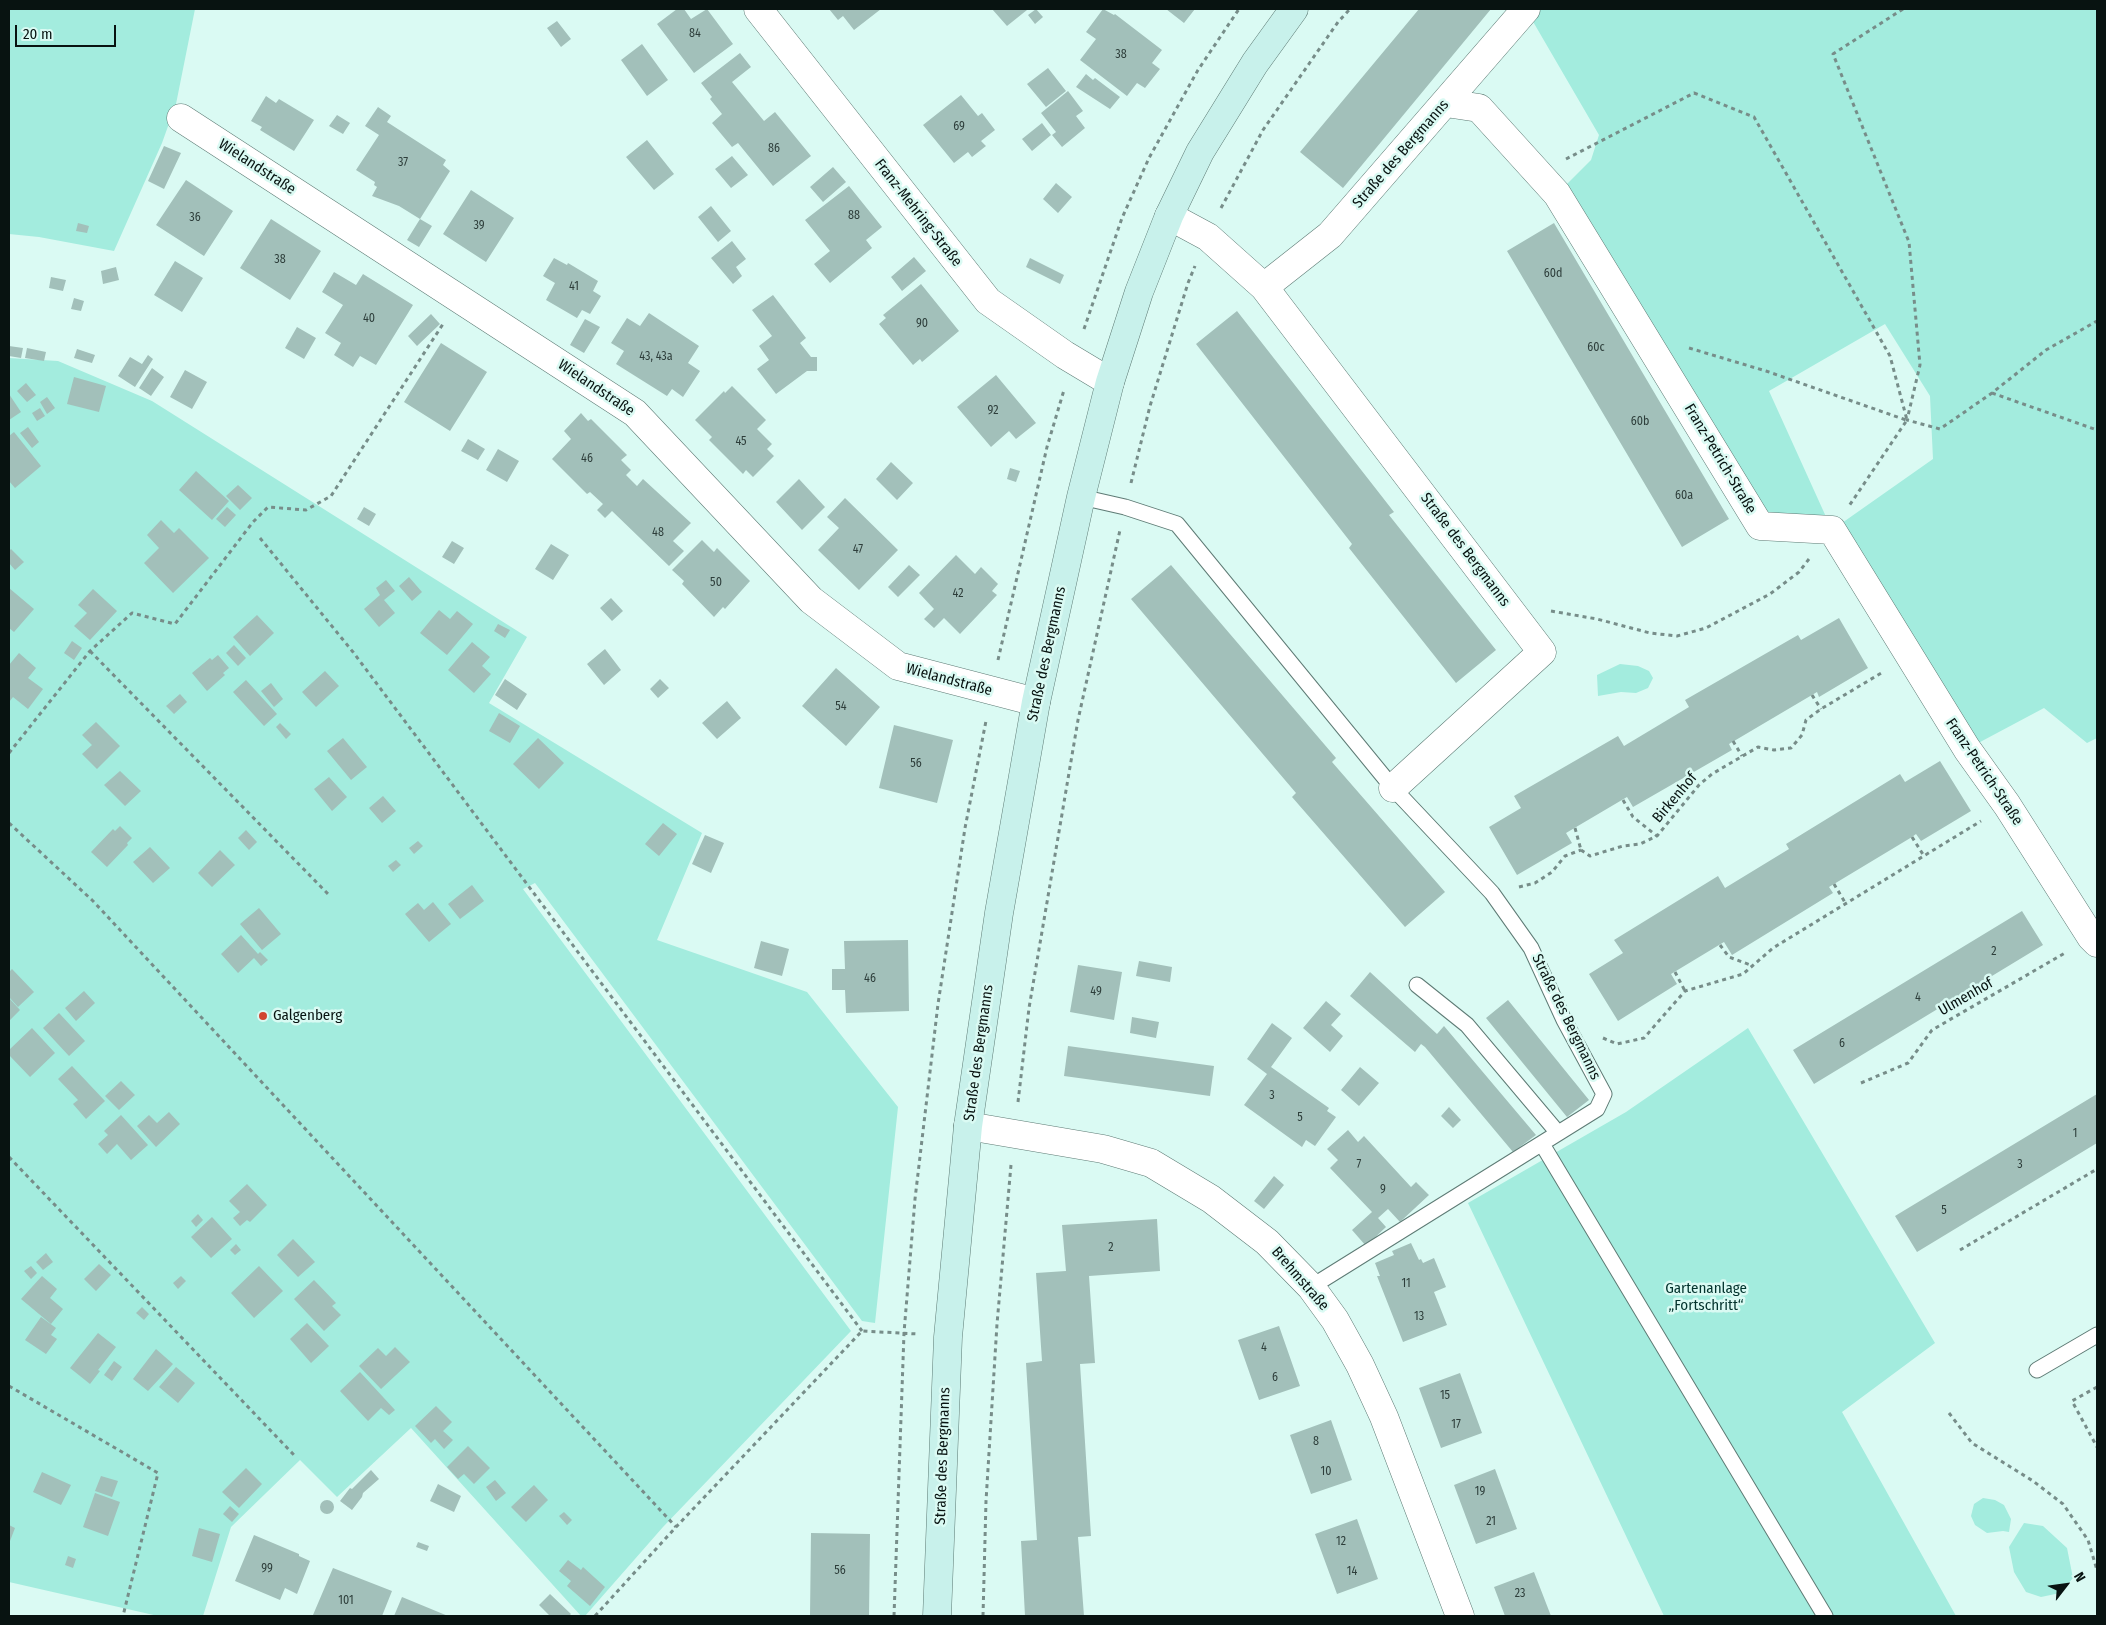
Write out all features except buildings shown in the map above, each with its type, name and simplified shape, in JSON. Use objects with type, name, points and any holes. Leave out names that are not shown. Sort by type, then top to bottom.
[{"type":"main road","name":"Straße des Bergmanns","points":[[937,1616],[948,1337],[968,1126],[999,913],[1036,702],[1081,497],[1110,382],[1138,292],[1169,216],[1200,152],[1255,64],[1294,9]]},
{"type":"street","name":"Franz-Mehring-Straße","points":[[758,9],[988,301],[1073,361],[1110,382]]},
{"type":"street","name":"Straße des Bergmanns","points":[[1264,287],[1330,235],[1526,9]]},
{"type":"street","name":"Franz-Petrich-Straße","points":[[1446,103],[1480,108],[1557,194],[1760,526],[1832,530],[1967,749],[2007,805],[2094,940]]},
{"type":"street","name":"Wielandstraße","points":[[181,118],[635,413],[811,600],[898,666],[1036,702]]},
{"type":"street","name":"Straße des Bergmanns","points":[[1169,216],[1208,237],[1264,287],[1542,652],[1393,788]]},
{"type":"street","name":"Brehmstraße","points":[[968,1126],[1103,1149],[1151,1163],[1211,1199],[1260,1236],[1311,1287],[1335,1320],[1368,1382],[1384,1417],[1460,1616]]},
{"type":"lane","name":"Straße des Bergmanns","points":[[1081,497],[1125,507],[1177,524],[1393,788],[1492,893],[1531,948],[1564,1020],[1604,1094],[1597,1109],[1311,1287]]},
{"type":"lane","points":[[1417,985],[1467,1025],[1558,1134]]},
{"type":"lane","points":[[1542,1144],[1825,1616]]},
{"type":"lane","points":[[2037,1370],[2097,1335]]},
{"type":"path","points":[[1073,361],[1122,218],[1150,158],[1198,70],[1239,9]]},
{"type":"path","points":[[983,1616],[986,1500],[997,1324],[1014,1133],[1029,1008],[1078,720],[1106,586],[1150,406],[1188,283],[1222,206],[1263,130],[1338,22],[1350,9]]},
{"type":"path","points":[[1522,625],[1546,610],[1597,619],[1650,633],[1677,636],[1706,628],[1770,594],[1799,572],[1832,530],[1907,420],[1920,365],[1909,242],[1833,54],[1903,9]]},
{"type":"path","points":[[1539,173],[1694,93],[1754,117],[1890,356],[1907,420]]},
{"type":"path","points":[[9,753],[90,652],[132,613],[175,624],[253,522],[268,507],[306,510],[331,496],[459,299]]},
{"type":"path","points":[[1644,334],[1766,371],[1907,420],[1940,429],[1992,393],[2046,350],[2097,321]]},
{"type":"path","points":[[1992,393],[2097,430]]},
{"type":"path","points":[[260,538],[353,652],[862,1331]]},
{"type":"path","points":[[90,652],[329,895]]},
{"type":"path","name":"Birkenhof","points":[[1581,850],[1590,856],[1623,846],[1640,844],[1658,836],[1699,784],[1712,774],[1758,747],[1774,750],[1790,748],[1802,735],[1806,720],[1821,708],[1910,656]]},
{"type":"path","points":[[1812,695],[1821,708]]},
{"type":"path","points":[[1733,741],[1742,756]]},
{"type":"path","points":[[1623,800],[1633,817],[1658,836]]},
{"type":"path","points":[[1644,1038],[1685,991],[1726,981],[1743,974],[1773,948],[2007,805]]},
{"type":"path","points":[[9,823],[93,901],[676,1527]]},
{"type":"path","points":[[1492,893],[1535,883],[1552,872],[1565,856],[1581,850],[1575,828]]},
{"type":"path","points":[[1912,837],[1924,856]]},
{"type":"path","points":[[1834,884],[1846,904]]},
{"type":"path","name":"Ulmenhof","points":[[1861,1083],[1908,1063],[1932,1030],[2094,940]]},
{"type":"path","points":[[1720,945],[1729,957],[1753,966]]},
{"type":"path","points":[[1675,972],[1685,991]]},
{"type":"path","points":[[9,1157],[294,1455]]},
{"type":"path","points":[[1960,1250],[2097,1169]]},
{"type":"path","points":[[595,1616],[676,1527],[862,1331],[904,1333]]},
{"type":"path","points":[[9,1386],[158,1473],[123,1616]]},
{"type":"path","points":[[2097,1386],[2072,1401],[2097,1447]]},
{"type":"path","points":[[1949,1413],[1972,1443],[2033,1481],[2063,1504],[2088,1540],[2097,1570]]},
{"type":"green space","points":[[9,9],[195,9],[176,104],[162,143],[114,251],[39,237],[9,234]]},
{"type":"green space","points":[[1532,9],[2097,9],[2097,738],[2087,743],[2044,708],[1967,749],[1832,531],[1760,526],[1557,194],[1591,160],[1599,135],[1528,13]],"holes":[[[1885,324],[1930,396],[1933,459],[1832,530],[1769,391]]]},
{"type":"green space","points":[[9,358],[58,361],[152,401],[527,637],[489,703],[702,833],[657,940],[807,992],[898,1107],[875,1323],[862,1321],[535,883],[523,889],[851,1331],[663,1527],[585,1616],[581,1616],[411,1428],[337,1497],[300,1460],[231,1527],[203,1616],[158,1616],[9,1582]]},
{"type":"green space","points":[[1620,664],[1638,666],[1649,671],[1653,678],[1648,688],[1636,693],[1621,692],[1598,696],[1597,675]]},
{"type":"green space","name":"Gartenanlage „Fortschritt“","points":[[1748,1028],[1935,1343],[1842,1412],[1956,1616],[1664,1616],[1468,1203],[1626,1112]]},
{"type":"green space","points":[[1983,1498],[1995,1500],[2004,1505],[2011,1519],[2009,1532],[1987,1533],[1975,1525],[1971,1516],[1974,1504]]},
{"type":"green space","points":[[2024,1523],[2043,1526],[2067,1548],[2073,1578],[2060,1593],[2041,1597],[2026,1592],[2014,1572],[2009,1547]]},
{"type":"place","name":"Galgenberg","points":[[263,1016]]}]
